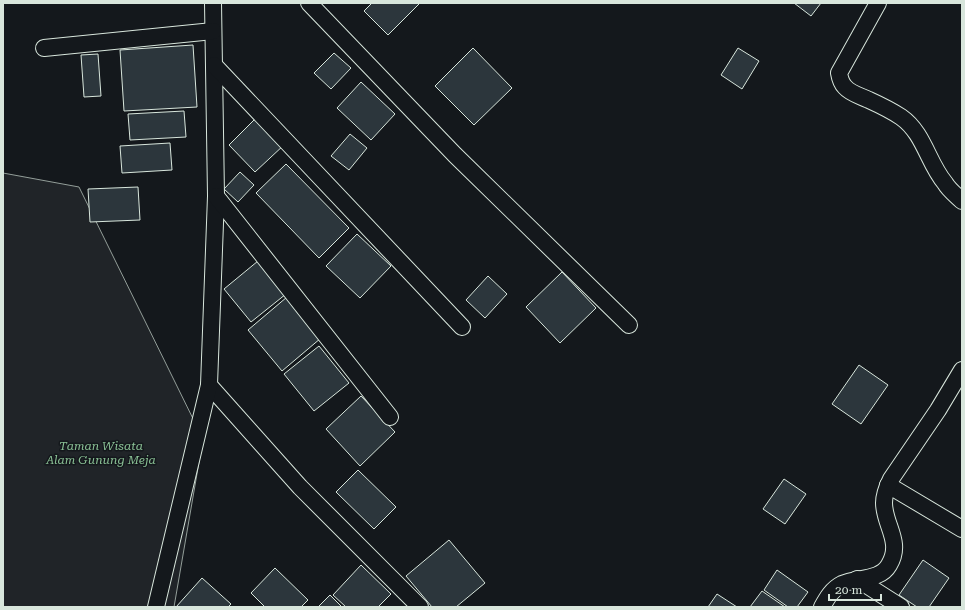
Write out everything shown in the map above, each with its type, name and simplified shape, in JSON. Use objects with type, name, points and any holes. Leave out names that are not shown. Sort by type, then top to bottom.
[{"type":"street","points":[[156,607],[209,386],[216,196],[213,3]]},
{"type":"street","points":[[309,3],[455,155],[628,325]]},
{"type":"street","points":[[878,3],[840,73],[841,82],[845,88],[853,93],[902,117],[919,137],[945,184],[962,201]]},
{"type":"street","points":[[44,48],[213,31]]},
{"type":"street","points":[[214,65],[462,327]]},
{"type":"street","points":[[216,196],[390,417]]},
{"type":"street","points":[[822,607],[829,594],[841,584],[882,573],[890,564],[894,551],[894,538],[884,504],[886,489],[938,410],[962,370]]},
{"type":"street","points":[[209,386],[300,487],[420,607]]},
{"type":"street","points":[[888,485],[962,529]]},
{"type":"street","points":[[857,579],[901,607]]},
{"type":"green space","name":"Taman Wisata Alam Gunung Meja","points":[[3,173],[79,187],[203,439],[174,607],[3,607]]},
{"type":"building","points":[[372,3],[420,3],[388,35],[364,11]]},
{"type":"building","points":[[794,3],[821,3],[811,16]]},
{"type":"building","points":[[193,45],[197,107],[124,111],[120,50]]},
{"type":"building","points":[[473,48],[512,88],[474,125],[435,86]]},
{"type":"building","points":[[738,48],[759,61],[742,89],[721,75]]},
{"type":"building","points":[[334,53],[351,68],[331,89],[314,73]]},
{"type":"building","points":[[98,54],[101,96],[84,97],[81,55]]},
{"type":"building","points":[[361,82],[395,114],[371,140],[337,108]]},
{"type":"building","points":[[184,111],[186,137],[130,140],[128,114]]},
{"type":"building","points":[[258,116],[285,144],[255,172],[229,145]]},
{"type":"building","points":[[350,134],[367,148],[349,170],[331,156]]},
{"type":"building","points":[[170,143],[172,170],[122,173],[120,146]]},
{"type":"building","points":[[286,164],[349,228],[319,258],[256,193]]},
{"type":"building","points":[[240,172],[254,185],[238,202],[224,189]]},
{"type":"building","points":[[138,187],[140,220],[90,222],[88,189]]},
{"type":"building","points":[[357,234],[391,266],[360,298],[326,266]]},
{"type":"building","points":[[258,261],[286,294],[251,322],[224,289]]},
{"type":"building","points":[[562,272],[596,308],[560,343],[526,307]]},
{"type":"building","points":[[488,276],[507,294],[485,318],[466,300]]},
{"type":"building","points":[[287,297],[321,338],[282,371],[248,330]]},
{"type":"building","points":[[319,346],[349,383],[314,411],[284,374]]},
{"type":"building","points":[[859,365],[888,385],[861,424],[832,404]]},
{"type":"building","points":[[361,396],[395,432],[360,466],[326,429]]},
{"type":"building","points":[[358,470],[396,507],[374,529],[336,492]]},
{"type":"building","points":[[784,479],[806,494],[785,524],[763,509]]},
{"type":"building","points":[[449,540],[485,583],[456,607],[432,607],[406,576]]},
{"type":"building","points":[[923,560],[949,578],[929,607],[917,607],[899,595]]},
{"type":"building","points":[[361,565],[391,594],[378,607],[346,607],[333,595]]},
{"type":"building","points":[[275,568],[308,600],[301,607],[265,607],[251,593]]},
{"type":"building","points":[[777,570],[808,592],[797,607],[788,607],[764,590]]},
{"type":"building","points":[[202,578],[231,604],[228,607],[176,607]]},
{"type":"building","points":[[762,591],[785,607],[750,607]]},
{"type":"building","points":[[717,594],[737,607],[708,607]]},
{"type":"building","points":[[330,595],[342,607],[318,607]]}]
